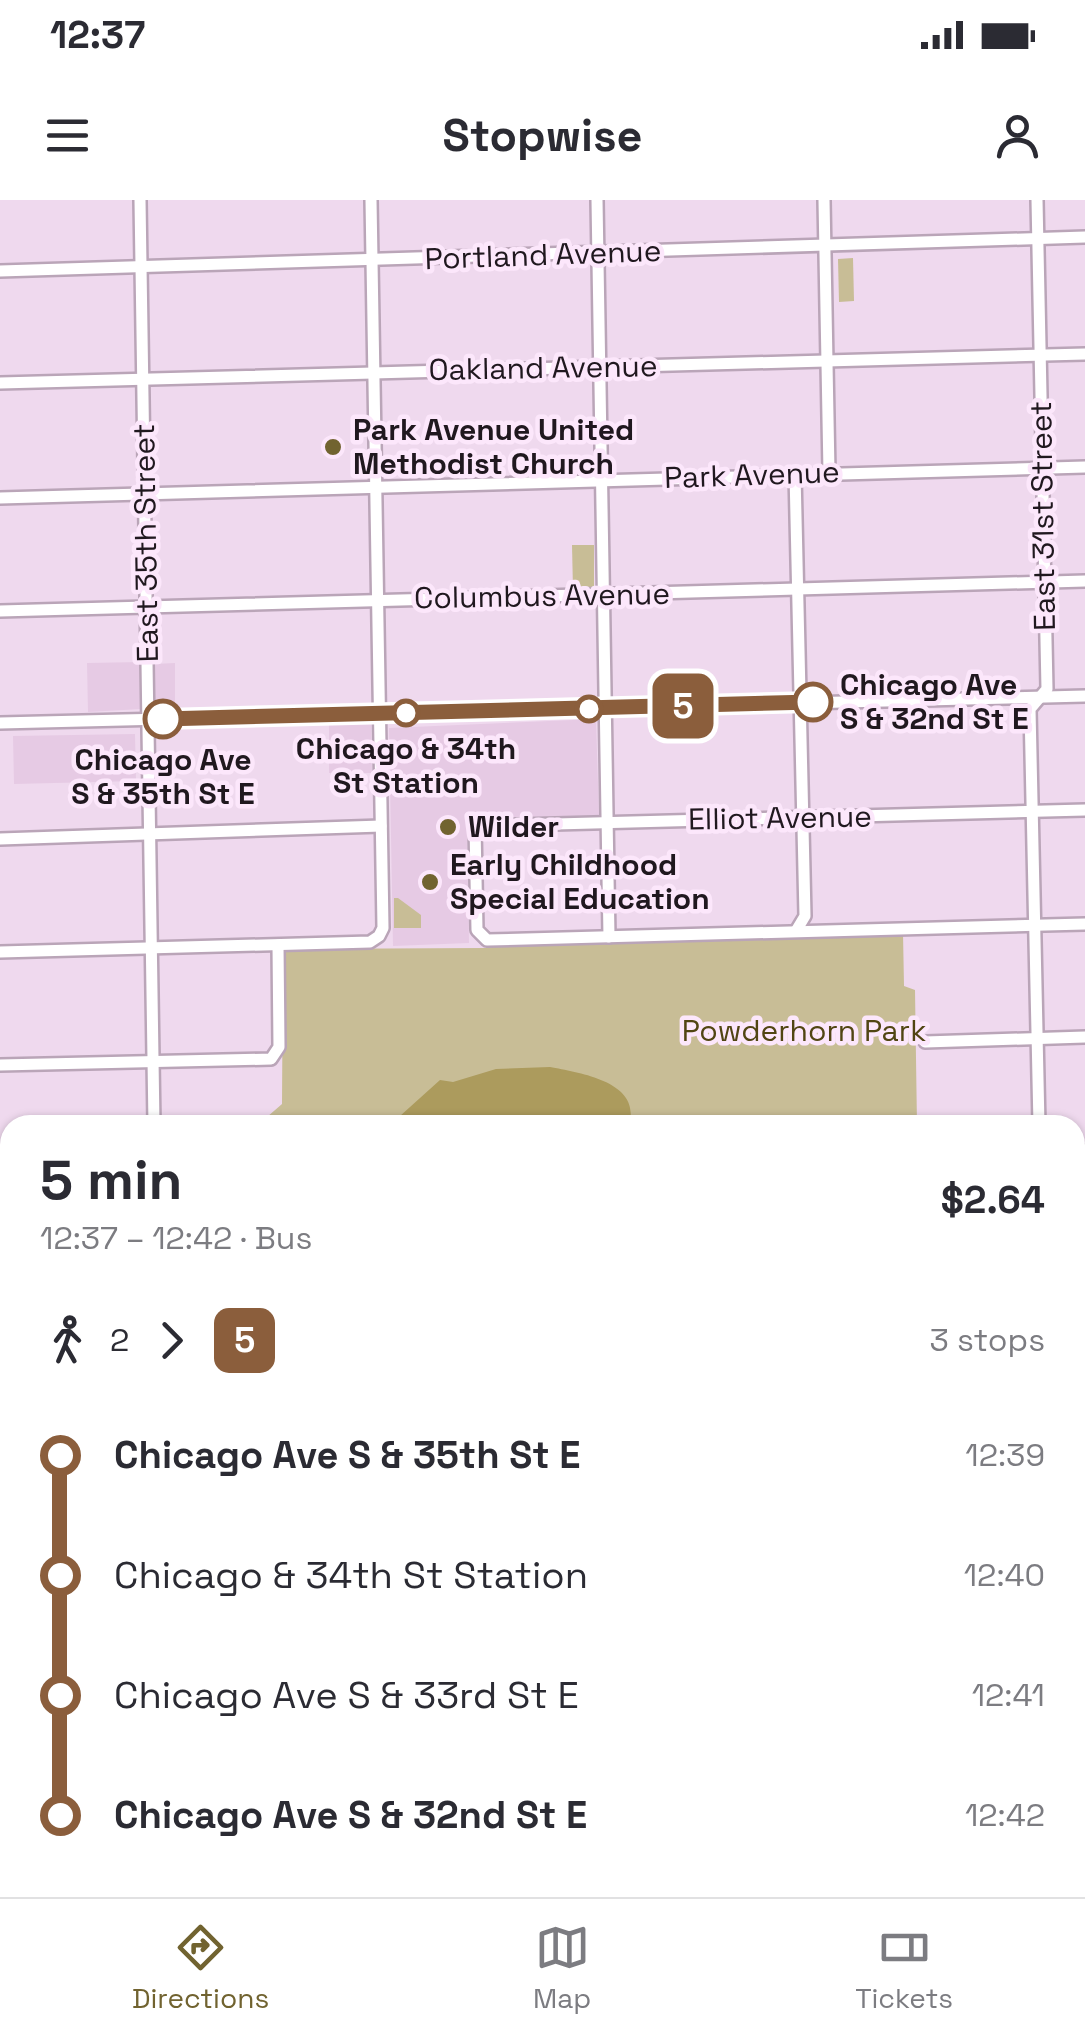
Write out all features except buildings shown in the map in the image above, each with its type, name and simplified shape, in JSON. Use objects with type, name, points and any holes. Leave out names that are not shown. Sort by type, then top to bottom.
[{"type":"street","name":"East 35th Street","points":[[140,200],[154,1115]]},
{"type":"street","points":[[0,952],[370,942],[383,928],[371,200]]},
{"type":"street","points":[[598,200],[609,937],[1085,924]]},
{"type":"street","points":[[824,200],[829,472]]},
{"type":"street","name":"East 31st Street","points":[[1037,200],[1047,688],[1030,709],[1038,1115]]},
{"type":"street","name":"Portland Avenue","points":[[0,271],[1085,237]]},
{"type":"street","name":"Oakland Avenue","points":[[0,384],[1085,354]]},
{"type":"street","name":"Park Avenue","points":[[0,498],[1085,467]]},
{"type":"street","points":[[796,474],[806,916],[796,931]]},
{"type":"street","name":"Columbus Avenue","points":[[0,611],[1085,582]]},
{"type":"street","points":[[0,723],[1085,696]]},
{"type":"street","name":"Elliot Avenue","points":[[609,937],[481,937],[475,826],[1085,810]]},
{"type":"street","points":[[0,839],[381,826]]},
{"type":"street","points":[[806,916],[823,930]]},
{"type":"street","points":[[0,1066],[270,1059],[280,1046],[278,945]]},
{"type":"street","points":[[926,1042],[1085,1037]]},
{"type":"shaded area","points":[[142,662],[141,709],[88,712],[87,663]]},
{"type":"shaded area","points":[[175,663],[175,710],[160,710],[155,704],[154,664]]},
{"type":"shaded area","name":"Early Childhood Special Education","points":[[596,719],[599,816],[467,821],[469,943],[393,946],[389,728]]},
{"type":"shaded area","points":[[329,723],[371,724],[372,773],[329,773]]},
{"type":"shaded area","points":[[135,734],[136,781],[14,784],[13,736]]},
{"type":"shaded area","points":[[550,1067],[592,1077],[618,1089],[630,1115],[401,1115],[440,1080],[453,1082],[496,1069]]},
{"type":"green space","points":[[853,258],[854,301],[839,302],[838,259]]},
{"type":"green space","points":[[572,545],[594,545],[594,589],[573,590]]},
{"type":"green space","points":[[394,898],[421,915],[421,928],[394,928]]},
{"type":"green space","name":"Powderhorn Park","points":[[903,933],[904,986],[915,990],[917,1115],[269,1115],[282,1104],[283,949]]},
{"type":"bus line","name":"5","points":[[163,719],[813,702]]},
{"type":"place","name":"Park Avenue United Methodist Church","points":[[333,447]]},
{"type":"place","name":"Chicago Ave S & 32nd St E","points":[[813,702]]},
{"type":"place","name":"Chicago & 34th St Station","points":[[406,713]]},
{"type":"place","name":"Chicago Ave S & 35th St E","points":[[163,719]]},
{"type":"place","name":"Wilder","points":[[448,827]]},
{"type":"place","name":"Early Childhood Special Education","points":[[430,882]]}]
